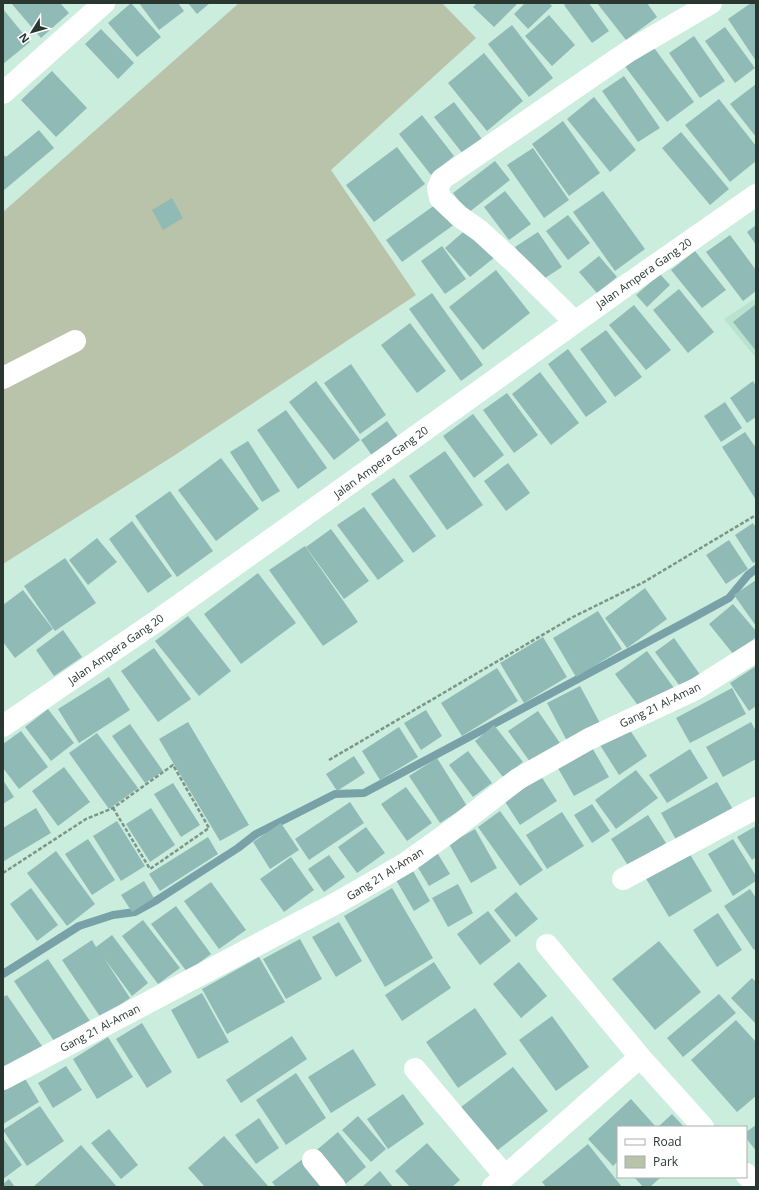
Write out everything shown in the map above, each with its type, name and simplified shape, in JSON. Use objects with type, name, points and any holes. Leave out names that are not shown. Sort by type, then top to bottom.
[{"type":"street","points":[[3,93],[104,3]]},
{"type":"street","points":[[575,322],[515,263],[480,231],[459,216],[440,198],[438,188],[442,179],[629,51],[711,3]]},
{"type":"street","name":"Jalan Ampera Gang 20","points":[[3,726],[174,608],[756,195]]},
{"type":"street","points":[[3,378],[75,341]]},
{"type":"street","name":"Gang 21 Al-Aman","points":[[3,1079],[342,900],[406,863],[518,779],[589,739],[696,689],[756,651]]},
{"type":"street","points":[[623,879],[756,808]]},
{"type":"street","points":[[547,945],[640,1057],[702,1126]]},
{"type":"street","points":[[415,1069],[499,1182],[640,1057]]},
{"type":"street","points":[[312,1160],[335,1187]]},
{"type":"street","points":[[747,1175],[756,1185]]},
{"type":"path","points":[[329,760],[573,617],[644,582],[756,515]]},
{"type":"path","points":[[3,873],[86,819],[113,808],[173,765],[209,828],[150,870],[113,808]]},
{"type":"shaded area","points":[[756,298],[756,358],[724,319]]},
{"type":"green space","points":[[239,3],[442,3],[476,38],[331,170],[416,295],[175,455],[3,564],[3,212]]},
{"type":"building","points":[[11,3],[60,3],[69,13],[41,38]]},
{"type":"building","points":[[131,3],[161,37],[137,57],[108,23]]},
{"type":"building","points":[[139,3],[178,3],[184,11],[159,30]]},
{"type":"building","points":[[188,3],[210,3],[197,14]]},
{"type":"building","points":[[477,3],[517,4],[494,27],[473,7]]},
{"type":"building","points":[[525,3],[549,3],[552,6],[528,29],[514,14]]},
{"type":"building","points":[[566,3],[589,3],[609,31],[592,43],[564,5]]},
{"type":"building","points":[[597,3],[647,3],[657,17],[626,40]]},
{"type":"building","points":[[751,3],[756,3],[756,61],[728,19]]},
{"type":"building","points":[[3,9],[30,42],[3,64]]},
{"type":"building","points":[[549,15],[575,45],[552,66],[525,36]]},
{"type":"building","points":[[512,25],[553,78],[529,97],[488,44]]},
{"type":"building","points":[[725,27],[755,68],[735,83],[705,41]]},
{"type":"building","points":[[101,29],[134,63],[118,79],[85,44]]},
{"type":"building","points":[[694,36],[725,81],[700,98],[669,53]]},
{"type":"building","points":[[649,41],[694,102],[667,122],[621,61]]},
{"type":"building","points":[[484,53],[523,101],[487,131],[448,83]]},
{"type":"building","points":[[52,71],[87,108],[56,137],[21,100]]},
{"type":"building","points":[[624,76],[660,128],[638,142],[602,91]]},
{"type":"building","points":[[756,84],[756,137],[730,104]]},
{"type":"building","points":[[594,97],[636,150],[610,172],[567,119]]},
{"type":"building","points":[[719,99],[756,146],[756,161],[730,182],[685,125]]},
{"type":"building","points":[[454,102],[482,139],[463,154],[434,117]]},
{"type":"building","points":[[422,115],[454,156],[431,175],[399,134]]},
{"type":"building","points":[[563,121],[600,173],[569,196],[532,144]]},
{"type":"building","points":[[39,130],[54,148],[3,191],[3,154],[6,157]]},
{"type":"building","points":[[681,132],[729,189],[710,205],[662,148]]},
{"type":"building","points":[[397,147],[425,184],[374,222],[346,185]]},
{"type":"building","points":[[533,148],[569,200],[544,218],[507,165]]},
{"type":"building","points":[[495,161],[510,180],[468,213],[453,193]]},
{"type":"building","points":[[505,191],[531,224],[509,240],[484,207]]},
{"type":"building","points":[[603,191],[645,249],[615,271],[573,212]]},
{"type":"building","points":[[172,198],[183,218],[163,230],[152,210]]},
{"type":"building","points":[[439,202],[455,224],[402,262],[386,240]]},
{"type":"building","points":[[568,215],[590,243],[568,260],[546,231]]},
{"type":"building","points":[[756,225],[756,245],[747,232]]},
{"type":"building","points":[[470,226],[495,257],[470,277],[445,248]]},
{"type":"building","points":[[538,232],[562,267],[539,282],[515,247]]},
{"type":"building","points":[[730,235],[756,270],[756,291],[743,301],[706,252]]},
{"type":"building","points":[[442,246],[466,279],[445,294],[421,261]]},
{"type":"building","points":[[695,251],[726,290],[702,308],[671,270]]},
{"type":"building","points":[[599,256],[617,277],[597,293],[579,272]]},
{"type":"building","points":[[496,270],[530,313],[483,350],[449,307]]},
{"type":"building","points":[[660,274],[670,285],[647,307],[636,295]]},
{"type":"building","points":[[679,289],[714,332],[688,353],[653,310]]},
{"type":"building","points":[[432,293],[483,365],[461,381],[409,309]]},
{"type":"building","points":[[756,304],[756,351],[733,322]]},
{"type":"building","points":[[634,305],[671,350],[646,370],[609,325]]},
{"type":"building","points":[[410,323],[446,371],[417,393],[381,345]]},
{"type":"building","points":[[606,330],[642,377],[615,397],[580,349]]},
{"type":"building","points":[[568,349],[607,402],[586,417],[548,364]]},
{"type":"building","points":[[351,364],[386,415],[360,434],[324,383]]},
{"type":"building","points":[[540,372],[579,423],[551,445],[512,394]]},
{"type":"building","points":[[316,381],[360,440],[334,460],[289,402]]},
{"type":"building","points":[[753,381],[756,386],[756,417],[747,423],[730,398]]},
{"type":"building","points":[[507,393],[538,435],[514,453],[483,410]]},
{"type":"building","points":[[725,402],[742,428],[721,442],[704,416]]},
{"type":"building","points":[[286,410],[327,468],[298,489],[257,430]]},
{"type":"building","points":[[473,414],[504,455],[474,478],[443,436]]},
{"type":"building","points":[[387,421],[399,438],[373,457],[361,440]]},
{"type":"building","points":[[745,432],[756,448],[756,500],[722,447]]},
{"type":"building","points":[[248,441],[280,491],[262,502],[230,452]]},
{"type":"building","points":[[445,451],[483,505],[447,530],[409,476]]},
{"type":"building","points":[[221,458],[259,509],[216,541],[178,490]]},
{"type":"building","points":[[508,463],[530,493],[506,511],[484,481]]},
{"type":"building","points":[[394,478],[436,536],[413,553],[371,494]]},
{"type":"building","points":[[170,491],[213,551],[177,577],[135,516]]},
{"type":"building","points":[[364,507],[404,561],[378,580],[337,525]]},
{"type":"building","points":[[132,521],[172,576],[148,593],[109,539]]},
{"type":"building","points":[[753,523],[756,528],[756,561],[753,563],[735,535]]},
{"type":"building","points":[[331,529],[369,581],[344,599],[306,547]]},
{"type":"building","points":[[97,538],[117,562],[88,585],[69,560]]},
{"type":"building","points":[[729,540],[748,569],[726,584],[706,555]]},
{"type":"building","points":[[305,546],[358,622],[323,646],[269,570]]},
{"type":"building","points":[[65,558],[96,603],[55,631],[24,586]]},
{"type":"building","points":[[258,573],[296,623],[241,664],[204,614]]},
{"type":"building","points":[[756,580],[756,626],[734,595]]},
{"type":"building","points":[[645,588],[667,619],[627,648],[605,618]]},
{"type":"building","points":[[23,590],[53,629],[15,658],[3,642],[3,605]]},
{"type":"building","points":[[733,604],[756,631],[756,637],[734,655],[709,624]]},
{"type":"building","points":[[598,611],[622,649],[576,677],[553,638]]},
{"type":"building","points":[[188,616],[231,671],[199,696],[155,641]]},
{"type":"building","points":[[63,630],[82,657],[54,676],[36,650]]},
{"type":"building","points":[[543,637],[567,677],[524,703],[500,663]]},
{"type":"building","points":[[674,638],[701,676],[682,689],[655,652]]},
{"type":"building","points":[[154,648],[191,699],[158,722],[121,671]]},
{"type":"building","points":[[647,651],[674,688],[642,711],[615,674]]},
{"type":"building","points":[[756,666],[756,706],[749,711],[730,683]]},
{"type":"building","points":[[497,668],[518,701],[462,736],[441,703]]},
{"type":"building","points":[[109,677],[130,710],[79,743],[58,709]]},
{"type":"building","points":[[580,686],[600,723],[567,741],[547,703]]},
{"type":"building","points":[[732,688],[746,714],[690,743],[676,718]]},
{"type":"building","points":[[48,709],[74,743],[51,761],[25,727]]},
{"type":"building","points":[[426,710],[442,736],[421,750],[404,723]]},
{"type":"building","points":[[538,711],[562,746],[533,766],[508,731]]},
{"type":"building","points":[[188,722],[249,825],[220,841],[159,739]]},
{"type":"building","points":[[751,722],[756,731],[756,759],[723,777],[706,747]]},
{"type":"building","points":[[130,724],[163,771],[145,783],[112,736]]},
{"type":"building","points":[[626,724],[647,756],[619,775],[598,742]]},
{"type":"building","points":[[494,725],[523,762],[503,777],[475,741]]},
{"type":"building","points":[[399,727],[418,757],[380,780],[362,751]]},
{"type":"building","points":[[21,731],[48,767],[19,789],[3,768],[3,744]]},
{"type":"building","points":[[97,733],[138,788],[109,809],[69,753]]},
{"type":"building","points":[[590,744],[609,777],[574,796],[555,763]]},
{"type":"building","points":[[690,749],[708,778],[667,803],[649,775]]},
{"type":"building","points":[[468,751],[492,783],[473,797],[449,765]]},
{"type":"building","points":[[354,756],[365,773],[337,791],[326,774]]},
{"type":"building","points":[[437,758],[467,806],[440,823],[409,776]]},
{"type":"building","points":[[64,767],[90,802],[58,826],[32,791]]},
{"type":"building","points":[[636,770],[658,798],[616,829],[595,800]]},
{"type":"building","points":[[541,776],[557,801],[520,825],[504,800]]},
{"type":"building","points":[[3,780],[14,797],[3,804]]},
{"type":"building","points":[[717,782],[735,813],[679,845],[661,813]]},
{"type":"building","points":[[173,783],[200,825],[181,837],[154,794]]},
{"type":"building","points":[[406,787],[432,823],[407,841],[381,804]]},
{"type":"building","points":[[350,802],[364,823],[309,860],[295,839]]},
{"type":"building","points":[[592,804],[610,831],[592,843],[574,815]]},
{"type":"building","points":[[36,808],[51,833],[4,861],[3,828]]},
{"type":"building","points":[[151,808],[175,845],[150,862],[126,824]]},
{"type":"building","points":[[500,811],[543,870],[520,886],[478,827]]},
{"type":"building","points":[[562,812],[584,846],[547,869],[526,835]]},
{"type":"building","points":[[648,815],[666,843],[629,867],[611,839]]},
{"type":"building","points":[[117,821],[145,866],[121,881],[93,836]]},
{"type":"building","points":[[281,823],[299,850],[270,869],[253,842]]},
{"type":"building","points":[[756,826],[756,857],[752,860],[737,837]]},
{"type":"building","points":[[366,827],[385,853],[357,873],[338,847]]},
{"type":"building","points":[[475,829],[497,868],[471,883],[449,844]]},
{"type":"building","points":[[208,837],[218,854],[160,891],[149,874]]},
{"type":"building","points":[[88,839],[115,880],[92,895],[65,854]]},
{"type":"building","points":[[733,839],[756,876],[756,881],[733,896],[708,854]]},
{"type":"building","points":[[435,849],[450,874],[429,886],[414,861]]},
{"type":"building","points":[[56,851],[95,904],[67,926],[27,873]]},
{"type":"building","points":[[688,851],[712,891],[669,917],[645,877]]},
{"type":"building","points":[[329,855],[345,877],[324,892],[308,869]]},
{"type":"building","points":[[291,857],[314,890],[284,912],[260,879]]},
{"type":"building","points":[[413,871],[430,901],[414,911],[396,880]]},
{"type":"building","points":[[144,881],[154,898],[132,912],[121,895]]},
{"type":"building","points":[[211,882],[246,930],[219,949],[184,901]]},
{"type":"building","points":[[458,884],[473,913],[448,927],[432,898]]},
{"type":"building","points":[[31,888],[58,925],[37,941],[10,904]]},
{"type":"building","points":[[392,888],[433,958],[385,987],[344,916]]},
{"type":"building","points":[[750,889],[756,898],[756,948],[754,950],[724,906]]},
{"type":"building","points":[[516,892],[538,919],[516,937],[494,910]]},
{"type":"building","points":[[176,906],[211,954],[187,972],[151,924]]},
{"type":"building","points":[[488,911],[511,941],[480,965],[457,934]]},
{"type":"building","points":[[718,913],[742,950],[717,967],[693,930]]},
{"type":"building","points":[[143,920],[180,968],[158,984],[122,936]]},
{"type":"building","points":[[339,922],[362,961],[336,977],[312,937]]},
{"type":"building","points":[[112,935],[148,983],[132,996],[104,958],[130,998],[101,1018],[62,960],[92,940],[96,947]]},
{"type":"building","points":[[300,939],[322,979],[286,999],[263,959]]},
{"type":"building","points":[[659,941],[701,992],[655,1030],[612,979]]},
{"type":"building","points":[[259,957],[285,1002],[227,1034],[202,989]]},
{"type":"building","points":[[48,959],[90,1021],[56,1044],[14,981]]},
{"type":"building","points":[[434,962],[451,988],[402,1021],[385,995]]},
{"type":"building","points":[[519,962],[547,996],[521,1018],[493,984]]},
{"type":"building","points":[[752,978],[756,982],[756,1024],[731,998]]},
{"type":"building","points":[[202,993],[229,1042],[198,1059],[171,1010]]},
{"type":"building","points":[[719,994],[736,1013],[683,1057],[667,1038]]},
{"type":"building","points":[[7,995],[42,1046],[6,1070],[3,1066],[3,997]]},
{"type":"building","points":[[475,1008],[507,1054],[458,1088],[426,1042]]},
{"type":"building","points":[[552,1016],[589,1067],[556,1091],[519,1040]]},
{"type":"building","points":[[736,1020],[756,1042],[756,1096],[737,1112],[691,1060]]},
{"type":"building","points":[[142,1023],[172,1072],[147,1088],[116,1039]]},
{"type":"building","points":[[292,1036],[307,1059],[241,1103],[226,1080]]},
{"type":"building","points":[[108,1037],[133,1077],[97,1099],[73,1059]]},
{"type":"building","points":[[353,1049],[376,1085],[331,1113],[308,1077]]},
{"type":"building","points":[[66,1066],[82,1090],[53,1108],[38,1083]]},
{"type":"building","points":[[513,1067],[548,1111],[490,1156],[456,1111]]},
{"type":"building","points":[[296,1073],[326,1118],[286,1145],[256,1100]]},
{"type":"building","points":[[23,1075],[39,1102],[3,1124],[3,1087]]},
{"type":"building","points":[[403,1094],[424,1124],[388,1149],[367,1119]]},
{"type":"building","points":[[631,1099],[655,1126],[617,1126],[617,1162],[613,1166],[588,1139]]},
{"type":"building","points":[[40,1106],[64,1141],[27,1166],[3,1130]]},
{"type":"building","points":[[672,1114],[683,1126],[659,1126]]},
{"type":"building","points":[[358,1116],[386,1149],[371,1162],[342,1130]]},
{"type":"building","points":[[259,1118],[279,1148],[256,1164],[235,1135]]},
{"type":"building","points":[[756,1125],[756,1151],[747,1139],[747,1131]]},
{"type":"building","points":[[109,1129],[138,1165],[121,1179],[91,1143]]},
{"type":"building","points":[[338,1132],[366,1167],[342,1187],[312,1154]]},
{"type":"building","points":[[224,1136],[269,1187],[205,1187],[188,1168]]},
{"type":"building","points":[[3,1138],[22,1165],[3,1179]]},
{"type":"building","points":[[427,1143],[460,1180],[452,1187],[410,1187],[395,1171]]},
{"type":"building","points":[[588,1144],[622,1187],[546,1187],[542,1182]]},
{"type":"building","points":[[81,1145],[117,1187],[33,1187]]},
{"type":"building","points":[[304,1158],[324,1187],[276,1187],[272,1182]]},
{"type":"building","points":[[380,1171],[393,1187],[362,1187]]},
{"type":"building","points":[[635,1178],[660,1178],[650,1187],[643,1187]]},
{"type":"building","points":[[9,1179],[15,1187],[3,1187],[3,1184]]},
{"type":"waterway","points":[[3,974],[79,926],[113,915],[135,912],[157,900],[238,848],[256,834],[335,794],[364,793],[687,621],[729,598],[748,575],[756,569]]}]
